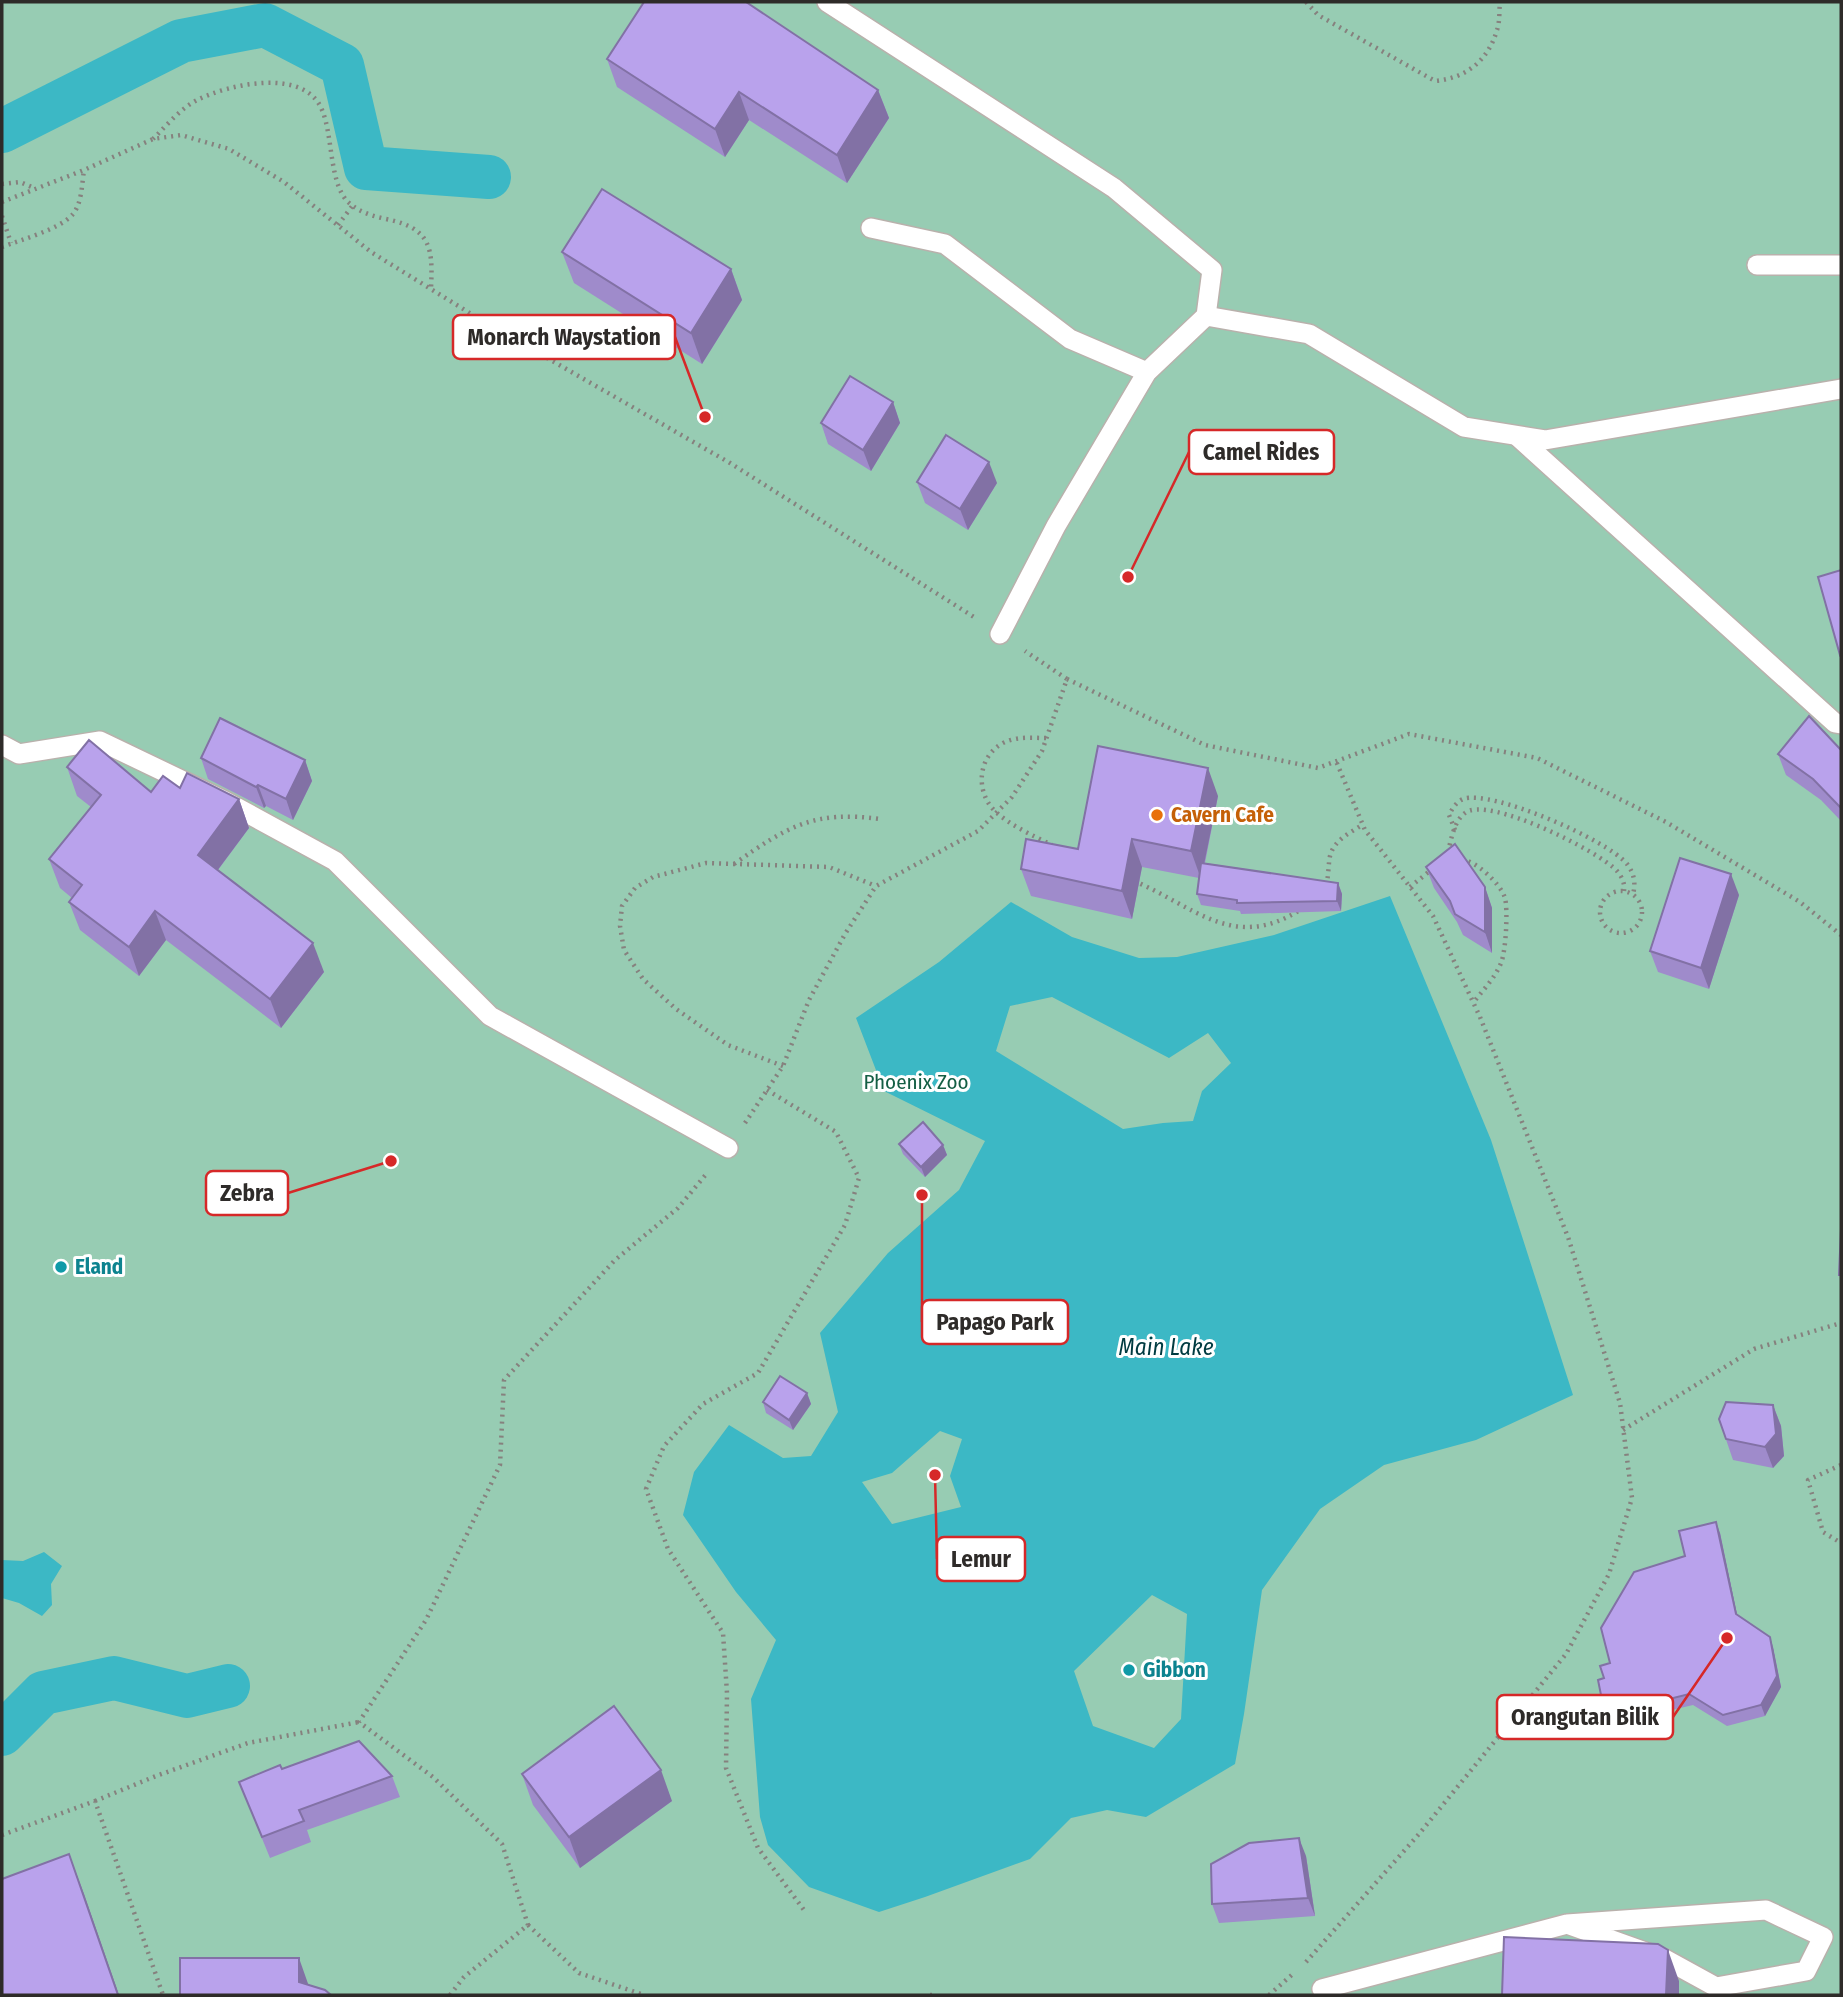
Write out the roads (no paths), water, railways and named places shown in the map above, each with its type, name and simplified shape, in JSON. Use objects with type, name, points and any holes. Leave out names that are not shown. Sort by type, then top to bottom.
[{"type":"lane","points":[[827,2],[1114,188],[1212,270],[1206,316],[1147,372],[1056,526],[1000,635]]},
{"type":"lane","points":[[871,228],[945,244],[1070,339],[1147,372]]},
{"type":"lane","points":[[1757,265],[1841,265]]},
{"type":"lane","points":[[1206,316],[1309,334],[1464,427],[1545,440],[1841,389]]},
{"type":"lane","points":[[1518,436],[1835,723],[1841,724]]},
{"type":"lane","points":[[2,745],[19,754],[100,741],[225,800],[335,861],[490,1016],[728,1149]]},
{"type":"lane","points":[[1322,1989],[1567,1924],[1766,1910],[1823,1937],[1806,1970],[1716,1987],[1665,1959],[1567,1924]]},
{"type":"water","name":"Main Lake","points":[[1390,896],[1491,1140],[1573,1395],[1476,1440],[1384,1465],[1320,1509],[1262,1590],[1235,1764],[1146,1817],[1107,1810],[1071,1818],[1030,1859],[879,1912],[809,1887],[768,1845],[760,1817],[751,1699],[776,1640],[736,1592],[683,1515],[694,1472],[729,1425],[783,1458],[811,1456],[838,1412],[820,1333],[888,1253],[959,1190],[985,1141],[884,1091],[856,1018],[939,962],[1011,902],[1072,937],[1139,958],[1177,957],[1274,935]],"holes":[[[1052,997],[1169,1058],[1208,1033],[1231,1063],[1202,1091],[1193,1121],[1123,1129],[996,1051],[1010,1006]],[[940,1431],[962,1439],[950,1476],[961,1507],[892,1524],[862,1482],[892,1473]],[[1152,1595],[1187,1614],[1181,1719],[1154,1748],[1093,1726],[1074,1671]]]},
{"type":"water","points":[[44,1552],[62,1566],[51,1584],[52,1605],[42,1616],[19,1603],[2,1598],[2,1560],[23,1561]]},
{"type":"waterway","points":[[2,131],[181,41],[265,25],[342,65],[366,168],[489,177]]},
{"type":"waterway","points":[[2,1734],[43,1693],[114,1678],[187,1696],[228,1686]]},
{"type":"place","name":"Monarch Waystation","points":[[705,417]]},
{"type":"place","name":"Camel Rides","points":[[1128,577]]},
{"type":"place","name":"Cavern Cafe","points":[[1157,815]]},
{"type":"place","name":"Zebra","points":[[391,1161]]},
{"type":"place","name":"Papago Park","points":[[922,1195]]},
{"type":"place","name":"Eland","points":[[61,1267]]},
{"type":"place","name":"Lemur","points":[[935,1475]]},
{"type":"place","name":"Orangutan Bilik","points":[[1727,1638]]},
{"type":"place","name":"Gibbon","points":[[1129,1670]]},
{"type":"park label","name":"Phoenix Zoo","points":[[916,1082]]}]
